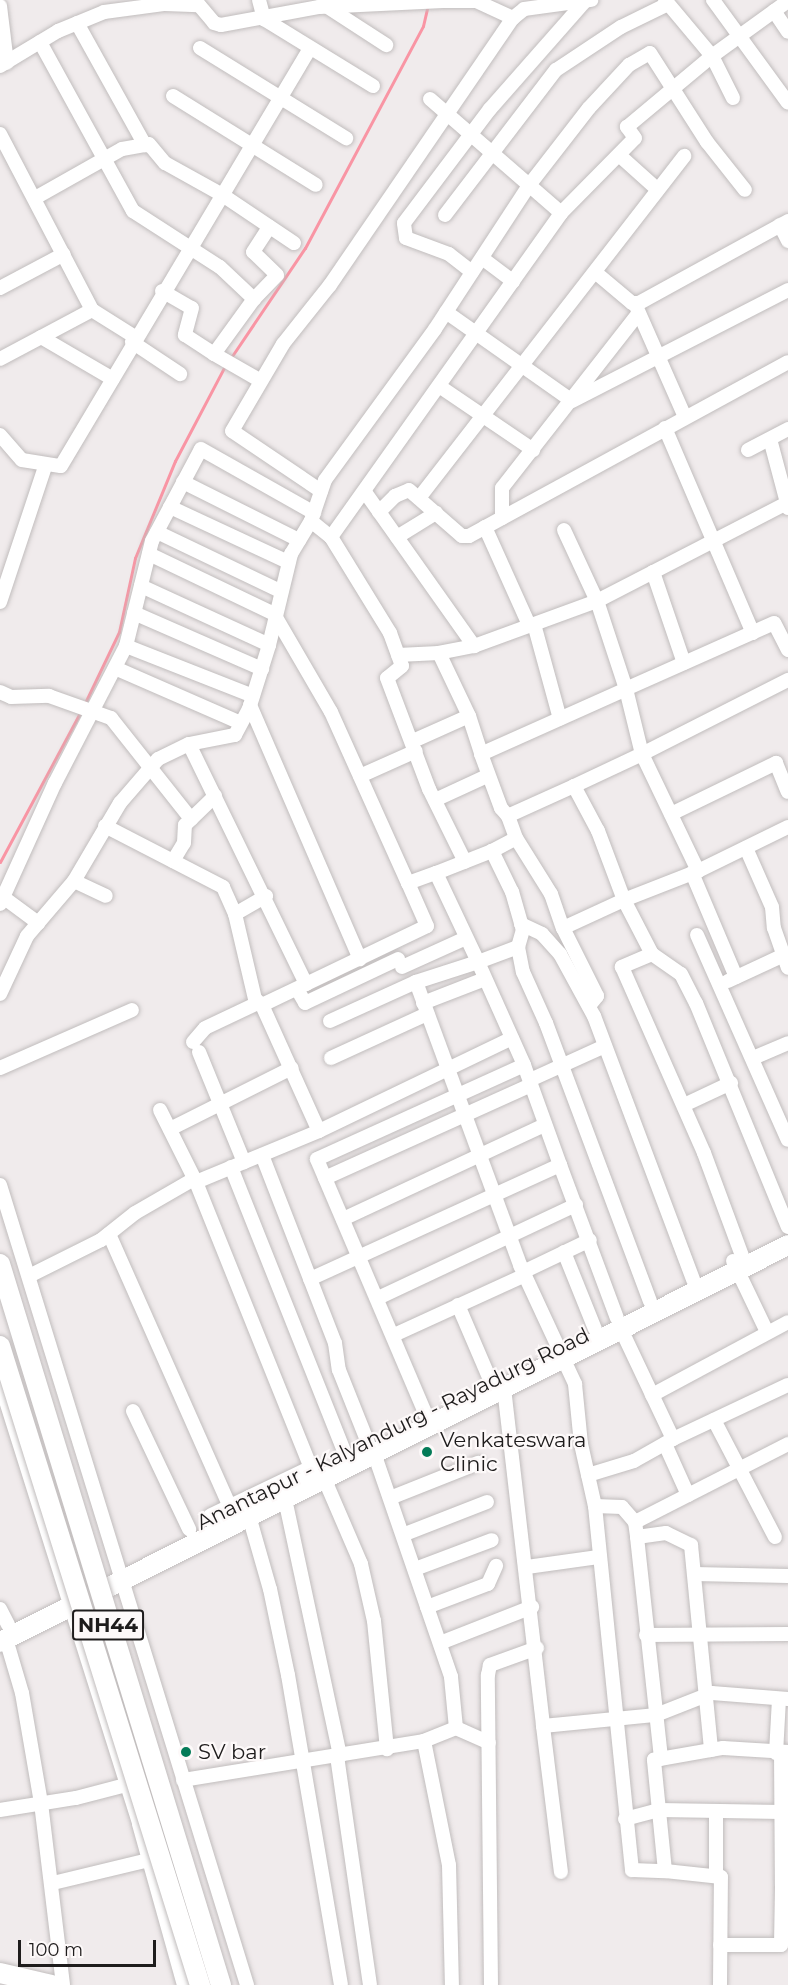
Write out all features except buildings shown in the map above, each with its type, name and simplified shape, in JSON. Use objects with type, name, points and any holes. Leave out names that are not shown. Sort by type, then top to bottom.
[{"type":"highway","name":"Anantapur - Kalyandurg - Rayadurg Road","points":[[3,1629],[67,1602],[240,1512],[561,1353],[738,1262],[788,1233]]},
{"type":"highway","name":"Anantapur - Kalyandurg - Rayadurg Road","points":[[561,1353],[595,1329],[619,1323],[650,1301],[693,1280],[788,1245]]},
{"type":"highway","name":"NH44","points":[[0,1264],[221,1985]]},
{"type":"highway","name":"NH44","points":[[0,1346],[200,1985]]},
{"type":"highway","name":"Anantapur - Kalyandurg - Rayadurg Road","points":[[118,1574],[189,1529],[285,1499],[345,1454],[371,1448],[426,1415],[497,1385]]},
{"type":"highway","points":[[0,1973],[51,1985]]},
{"type":"street","points":[[259,0],[264,19],[309,50],[373,86]]},
{"type":"street","points":[[713,0],[788,103]]},
{"type":"street","points":[[763,0],[788,32]]},
{"type":"street","points":[[321,491],[232,431],[283,344],[330,285],[523,4],[588,1]]},
{"type":"street","points":[[472,272],[449,254],[406,238],[404,224],[472,134],[555,32],[588,1]]},
{"type":"street","points":[[331,537],[561,213],[635,138],[627,127],[712,57],[788,1]]},
{"type":"street","points":[[0,6],[4,65],[40,42],[104,12],[165,4],[199,4],[213,23],[221,25],[264,19],[321,4],[377,2],[480,2],[513,18]]},
{"type":"street","points":[[445,215],[495,153],[556,70],[621,27],[667,2],[712,57],[733,98]]},
{"type":"street","points":[[321,4],[386,45]]},
{"type":"street","points":[[77,23],[146,145],[165,163],[221,194],[294,243]]},
{"type":"street","points":[[40,42],[102,159],[133,211],[220,267],[254,299]]},
{"type":"street","points":[[200,48],[346,138]]},
{"type":"street","points":[[0,435],[22,460],[61,466],[162,291],[309,50]]},
{"type":"street","points":[[0,994],[27,936],[74,881],[105,826],[158,759],[189,744],[235,735],[252,700],[262,669],[288,562],[312,517],[325,480],[446,312],[530,184],[589,108],[629,64],[650,53],[707,142],[746,190]]},
{"type":"street","points":[[173,96],[316,184]]},
{"type":"street","points":[[430,99],[495,153],[561,213]]},
{"type":"street","points":[[2,140],[35,198],[92,310],[180,374]]},
{"type":"street","points":[[35,198],[122,149],[146,145]]},
{"type":"street","points":[[619,155],[658,190]]},
{"type":"street","points":[[419,498],[684,156]]},
{"type":"street","points":[[383,209],[404,224]]},
{"type":"street","points":[[502,518],[500,491],[572,401],[637,309],[784,223],[788,241]]},
{"type":"street","points":[[217,355],[254,299],[277,275],[253,252],[269,227]]},
{"type":"street","points":[[0,288],[64,254]]},
{"type":"street","points":[[482,258],[513,281]]},
{"type":"street","points":[[595,272],[637,309],[685,417]]},
{"type":"street","points":[[572,401],[788,290]]},
{"type":"street","points":[[162,291],[192,308],[185,335],[261,381]]},
{"type":"street","points":[[0,359],[92,310]]},
{"type":"street","points":[[446,312],[572,401]]},
{"type":"street","points":[[41,337],[113,379]]},
{"type":"street","points":[[379,512],[402,491],[412,492],[464,537],[788,362]]},
{"type":"street","points":[[439,386],[482,418],[532,450]]},
{"type":"street","points":[[665,428],[753,633]]},
{"type":"street","points":[[748,450],[788,429]]},
{"type":"street","points":[[398,654],[439,653],[474,646],[597,601],[787,501],[770,439]]},
{"type":"street","points":[[38,923],[1,900],[92,709],[126,646],[149,554],[157,532],[201,449],[312,517],[331,537],[390,633],[402,666],[387,678],[435,800],[465,862]]},
{"type":"street","points":[[0,602],[46,464]]},
{"type":"street","points":[[183,482],[299,540]]},
{"type":"street","points":[[365,492],[474,646]]},
{"type":"street","points":[[171,507],[288,562]]},
{"type":"street","points":[[397,537],[436,513]]},
{"type":"street","points":[[485,527],[532,625],[560,719]]},
{"type":"street","points":[[564,530],[597,601],[626,689],[642,754],[671,814],[736,977]]},
{"type":"street","points":[[157,532],[280,591]]},
{"type":"street","points":[[149,554],[274,614],[331,712],[427,926],[302,986],[205,1028],[196,1047],[221,1105],[238,1165],[345,1454]]},
{"type":"street","points":[[653,572],[684,663]]},
{"type":"street","points":[[141,586],[269,645]]},
{"type":"street","points":[[134,613],[262,669]]},
{"type":"street","points":[[481,754],[788,618]]},
{"type":"street","points":[[774,623],[788,650]]},
{"type":"street","points":[[126,646],[252,700],[360,959]]},
{"type":"street","points":[[439,653],[469,716],[488,776],[516,838],[551,894],[563,928],[597,996],[589,1006]]},
{"type":"street","points":[[115,668],[242,723]]},
{"type":"street","points":[[508,816],[642,754],[788,680]]},
{"type":"street","points":[[0,692],[11,698],[41,694],[74,702],[115,722],[149,769],[191,819]]},
{"type":"street","points":[[360,776],[469,716]]},
{"type":"street","points":[[189,744],[266,896],[302,986],[305,1003],[466,938]]},
{"type":"street","points":[[671,814],[782,760],[788,792]]},
{"type":"street","points":[[435,800],[488,776]]},
{"type":"street","points":[[574,786],[598,831],[624,900],[652,954],[681,974],[731,1083],[788,1227]]},
{"type":"street","points":[[173,861],[183,846],[183,829],[215,796]]},
{"type":"street","points":[[105,826],[223,887],[235,914],[260,1004],[292,1068],[319,1131]]},
{"type":"street","points":[[563,928],[624,900],[695,872],[788,827]]},
{"type":"street","points":[[408,883],[492,851],[516,838]]},
{"type":"street","points":[[721,984],[786,961],[774,928],[772,907],[746,849]]},
{"type":"street","points":[[492,851],[512,892],[521,924],[518,947],[523,972],[562,1066],[650,1301]]},
{"type":"street","points":[[436,873],[524,1065],[619,1323],[652,1395],[687,1495]]},
{"type":"street","points":[[74,881],[106,896]]},
{"type":"street","points":[[235,914],[266,896]]},
{"type":"street","points":[[521,924],[542,934],[560,954],[589,1006],[693,1280]]},
{"type":"street","points":[[697,935],[721,984],[788,1140]]},
{"type":"street","points":[[391,944],[425,1008],[446,1070],[481,1154],[524,1274],[575,1384],[588,1475],[595,1506],[613,1718],[632,1870],[721,1877],[720,1985]]},
{"type":"street","points":[[330,1021],[413,983],[518,947]]},
{"type":"street","points":[[652,954],[622,967],[684,1105],[738,1262],[767,1332]]},
{"type":"street","points":[[332,1058],[485,979]]},
{"type":"street","points":[[0,1068],[132,1011]]},
{"type":"street","points":[[28,1276],[109,1234],[135,1213],[195,1181],[319,1131],[512,1038]]},
{"type":"street","points":[[753,1058],[788,1042]]},
{"type":"street","points":[[325,1178],[465,1115],[606,1046]]},
{"type":"street","points":[[317,1160],[456,1094],[524,1065]]},
{"type":"street","points":[[170,1129],[292,1068]]},
{"type":"street","points":[[684,1105],[731,1083]]},
{"type":"street","points":[[160,1110],[195,1181],[318,1474],[361,1564],[374,1621],[387,1749]]},
{"type":"street","points":[[343,1219],[545,1125]]},
{"type":"street","points":[[305,1137],[378,1298],[426,1415]]},
{"type":"street","points":[[262,1155],[405,1534],[451,1677],[456,1728]]},
{"type":"street","points":[[310,1279],[360,1258],[560,1164]]},
{"type":"street","points":[[0,1185],[246,1985]]},
{"type":"street","points":[[378,1298],[576,1205]]},
{"type":"street","points":[[109,1234],[240,1512],[270,1589],[304,1761],[341,1985]]},
{"type":"street","points":[[394,1335],[524,1274],[590,1240]]},
{"type":"street","points":[[564,1252],[595,1329]]},
{"type":"street","points":[[458,1305],[497,1385],[527,1567],[561,1872]]},
{"type":"street","points":[[652,1395],[788,1322]]},
{"type":"street","points":[[0,1382],[149,1860],[184,1985]]},
{"type":"street","points":[[588,1475],[634,1461],[788,1385]]},
{"type":"street","points":[[132,1411],[189,1529]]},
{"type":"street","points":[[714,1420],[775,1538]]},
{"type":"street","points":[[635,1522],[788,1444]]},
{"type":"street","points":[[390,1498],[478,1463]]},
{"type":"street","points":[[285,1499],[338,1756],[370,1985]]},
{"type":"street","points":[[405,1534],[487,1502]]},
{"type":"street","points":[[595,1506],[622,1507],[635,1522],[661,1759]]},
{"type":"street","points":[[637,1536],[666,1533],[691,1545],[711,1750]]},
{"type":"street","points":[[415,1569],[492,1540]]},
{"type":"street","points":[[527,1567],[598,1557]]},
{"type":"street","points":[[427,1607],[488,1584],[496,1566]]},
{"type":"street","points":[[694,1574],[788,1576]]},
{"type":"street","points":[[440,1643],[532,1607]]},
{"type":"street","points":[[3,1629],[22,1693],[53,1883],[51,1985]]},
{"type":"street","points":[[646,1635],[788,1634]]},
{"type":"street","points":[[491,1985],[490,1665],[537,1648]]},
{"type":"street","points":[[543,1726],[656,1715],[707,1695],[783,1699],[784,1945],[720,1945]]},
{"type":"street","points":[[183,1780],[387,1749],[424,1741],[456,1728],[489,1743]]},
{"type":"street","points":[[424,1741],[449,1865],[452,1985]]},
{"type":"street","points":[[665,1871],[654,1760],[711,1750],[782,1753]]},
{"type":"street","points":[[0,1810],[126,1785]]},
{"type":"street","points":[[625,1819],[659,1810],[782,1812]]},
{"type":"street","points":[[716,1811],[716,1876]]},
{"type":"street","points":[[53,1883],[149,1860]]},
{"type":"waterway","points":[[230,359],[305,248],[423,26],[428,5]]},
{"type":"waterway","points":[[84,705],[119,632],[135,558],[175,461],[226,364]]},
{"type":"waterway","points":[[0,862],[81,711]]},
{"type":"place","name":"Venkateswara Clinic","points":[[427,1452]]},
{"type":"place","name":"SV bar","points":[[186,1752]]}]
